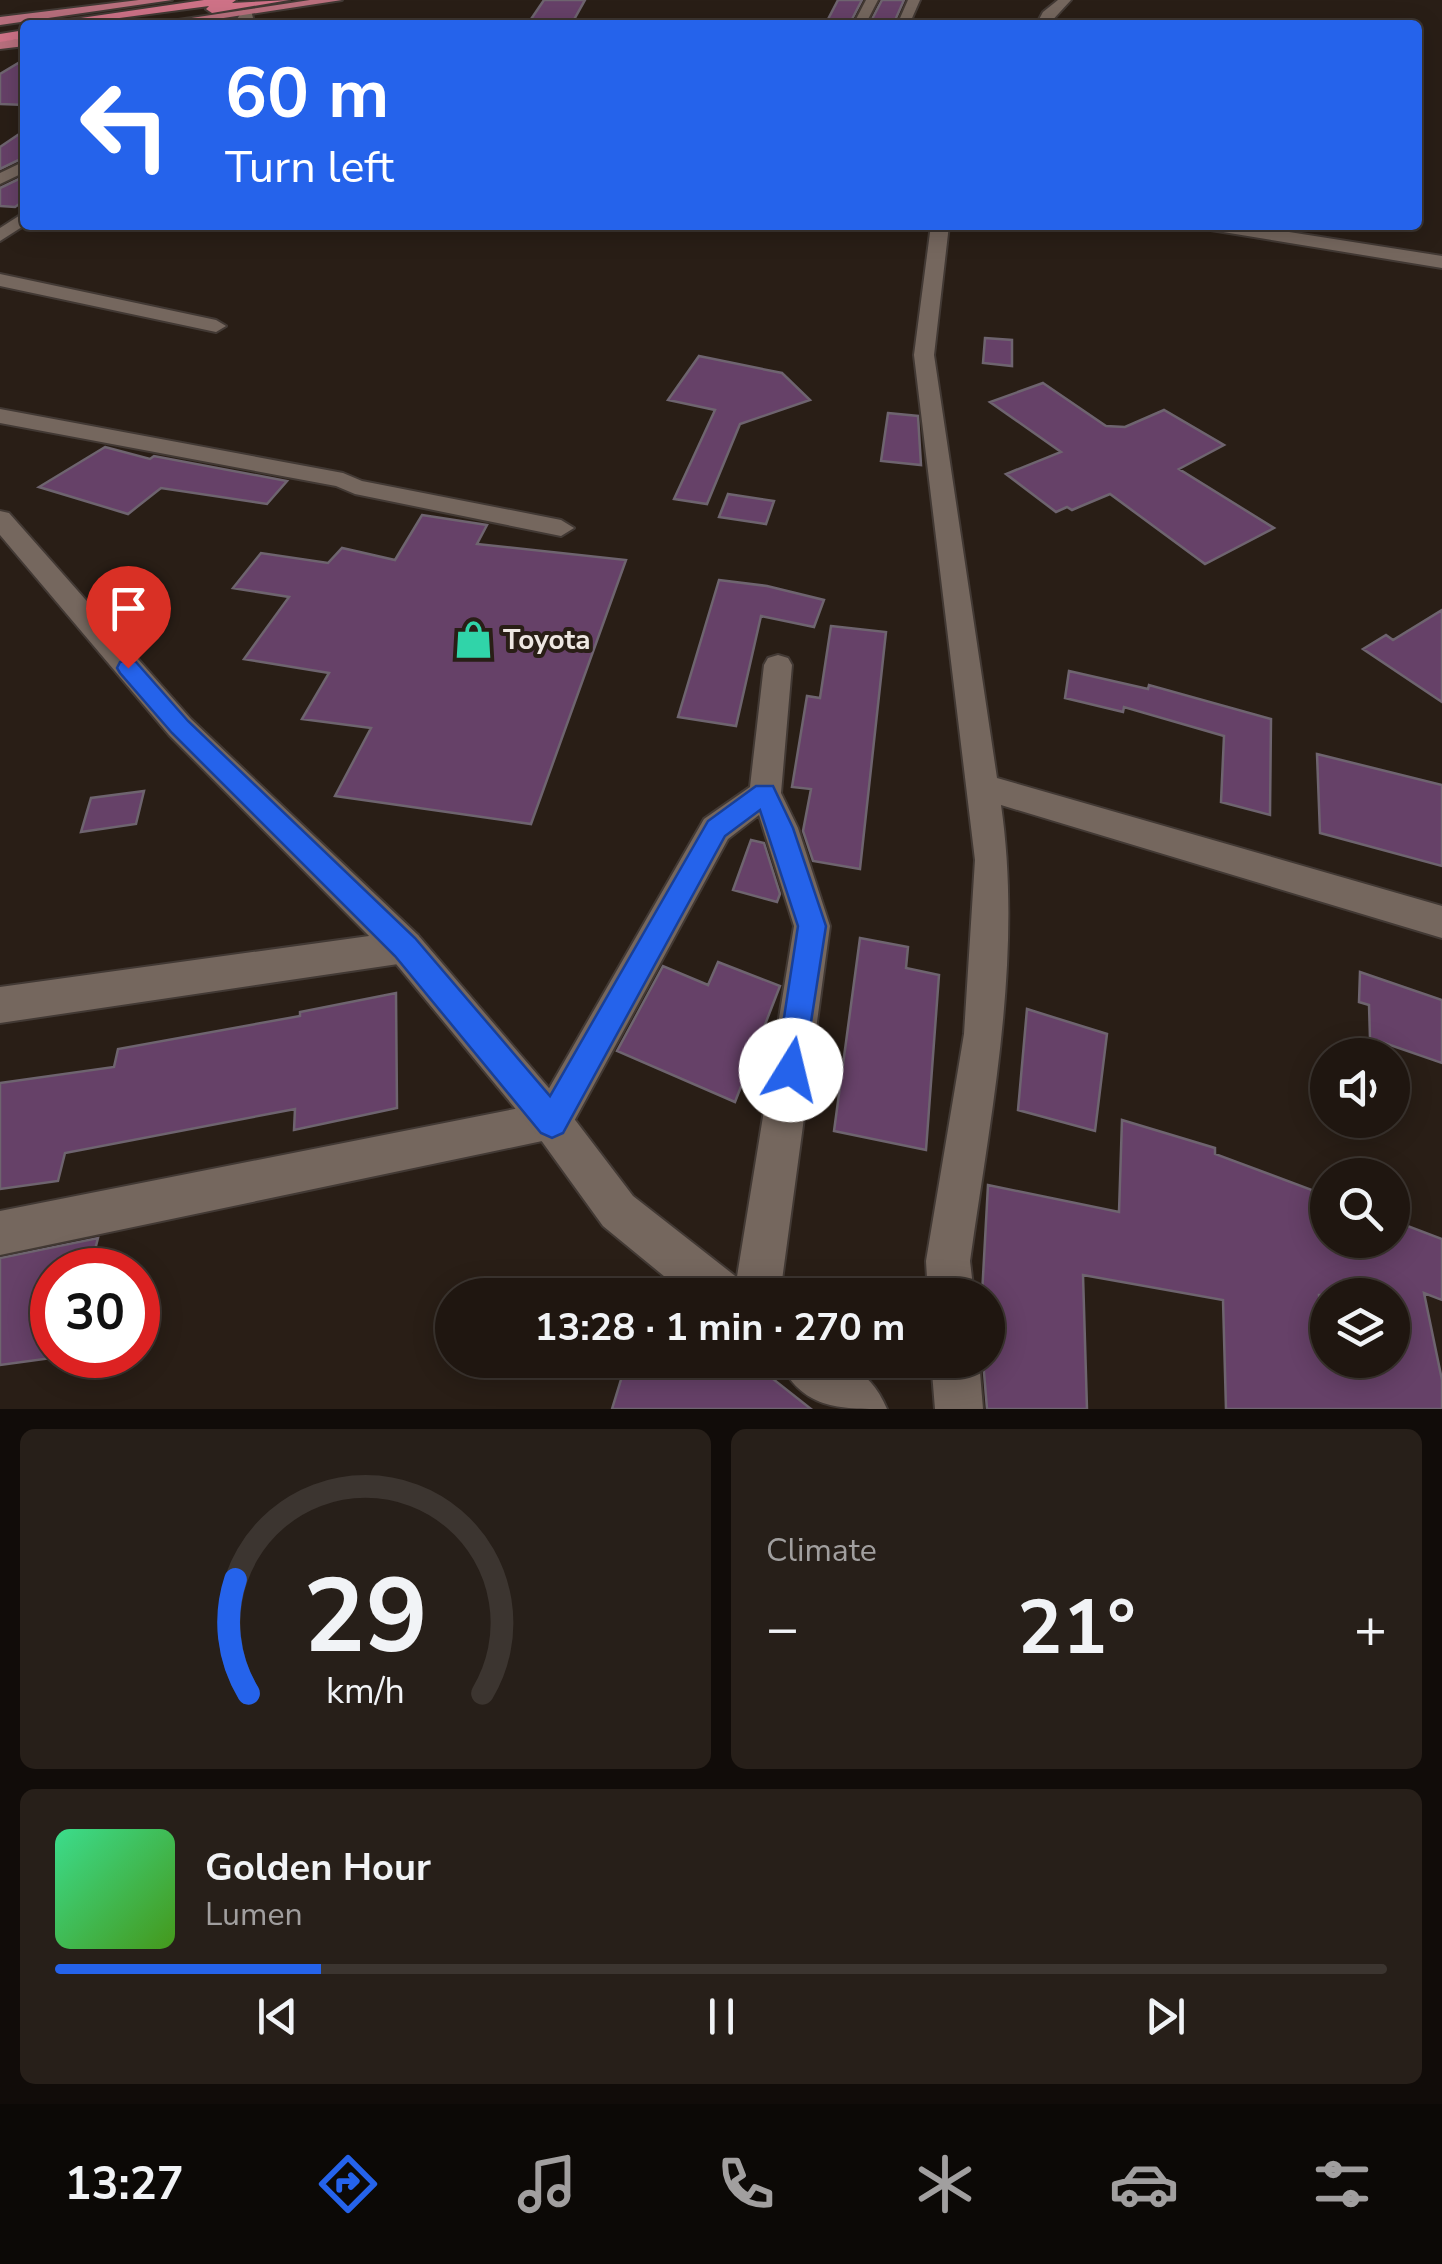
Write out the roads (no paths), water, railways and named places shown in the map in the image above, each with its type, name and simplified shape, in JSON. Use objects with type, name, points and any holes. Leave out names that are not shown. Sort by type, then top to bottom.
[{"type":"highway","points":[[76,20],[230,0]]},
{"type":"highway","points":[[134,20],[284,0]]},
{"type":"main road","points":[[0,21],[166,0]]},
{"type":"main road","points":[[187,20],[336,0]]},
{"type":"street","points":[[1044,20],[1065,0]]},
{"type":"street","points":[[245,20],[247,12]]},
{"type":"street","points":[[939,230],[924,356],[992,860],[983,1034],[948,1261],[950,1278]]},
{"type":"street","points":[[1242,230],[1442,262]]},
{"type":"street","points":[[0,280],[216,326]]},
{"type":"street","points":[[0,416],[193,450],[223,460],[343,480],[355,487],[561,528]]},
{"type":"street","points":[[0,520],[180,727],[405,947],[552,1122],[618,1211],[702,1278]]},
{"type":"street","points":[[760,1278],[812,926],[781,828],[765,792],[778,665]]},
{"type":"street","points":[[983,786],[1442,922]]},
{"type":"street","points":[[0,1233],[552,1122],[716,829],[765,792]]},
{"type":"street","points":[[0,1005],[405,947]]},
{"type":"street","points":[[826,1378],[864,1409]]},
{"type":"street","points":[[956,1378],[959,1409]]},
{"type":"place","name":"Toyota","points":[[473,639]]}]
